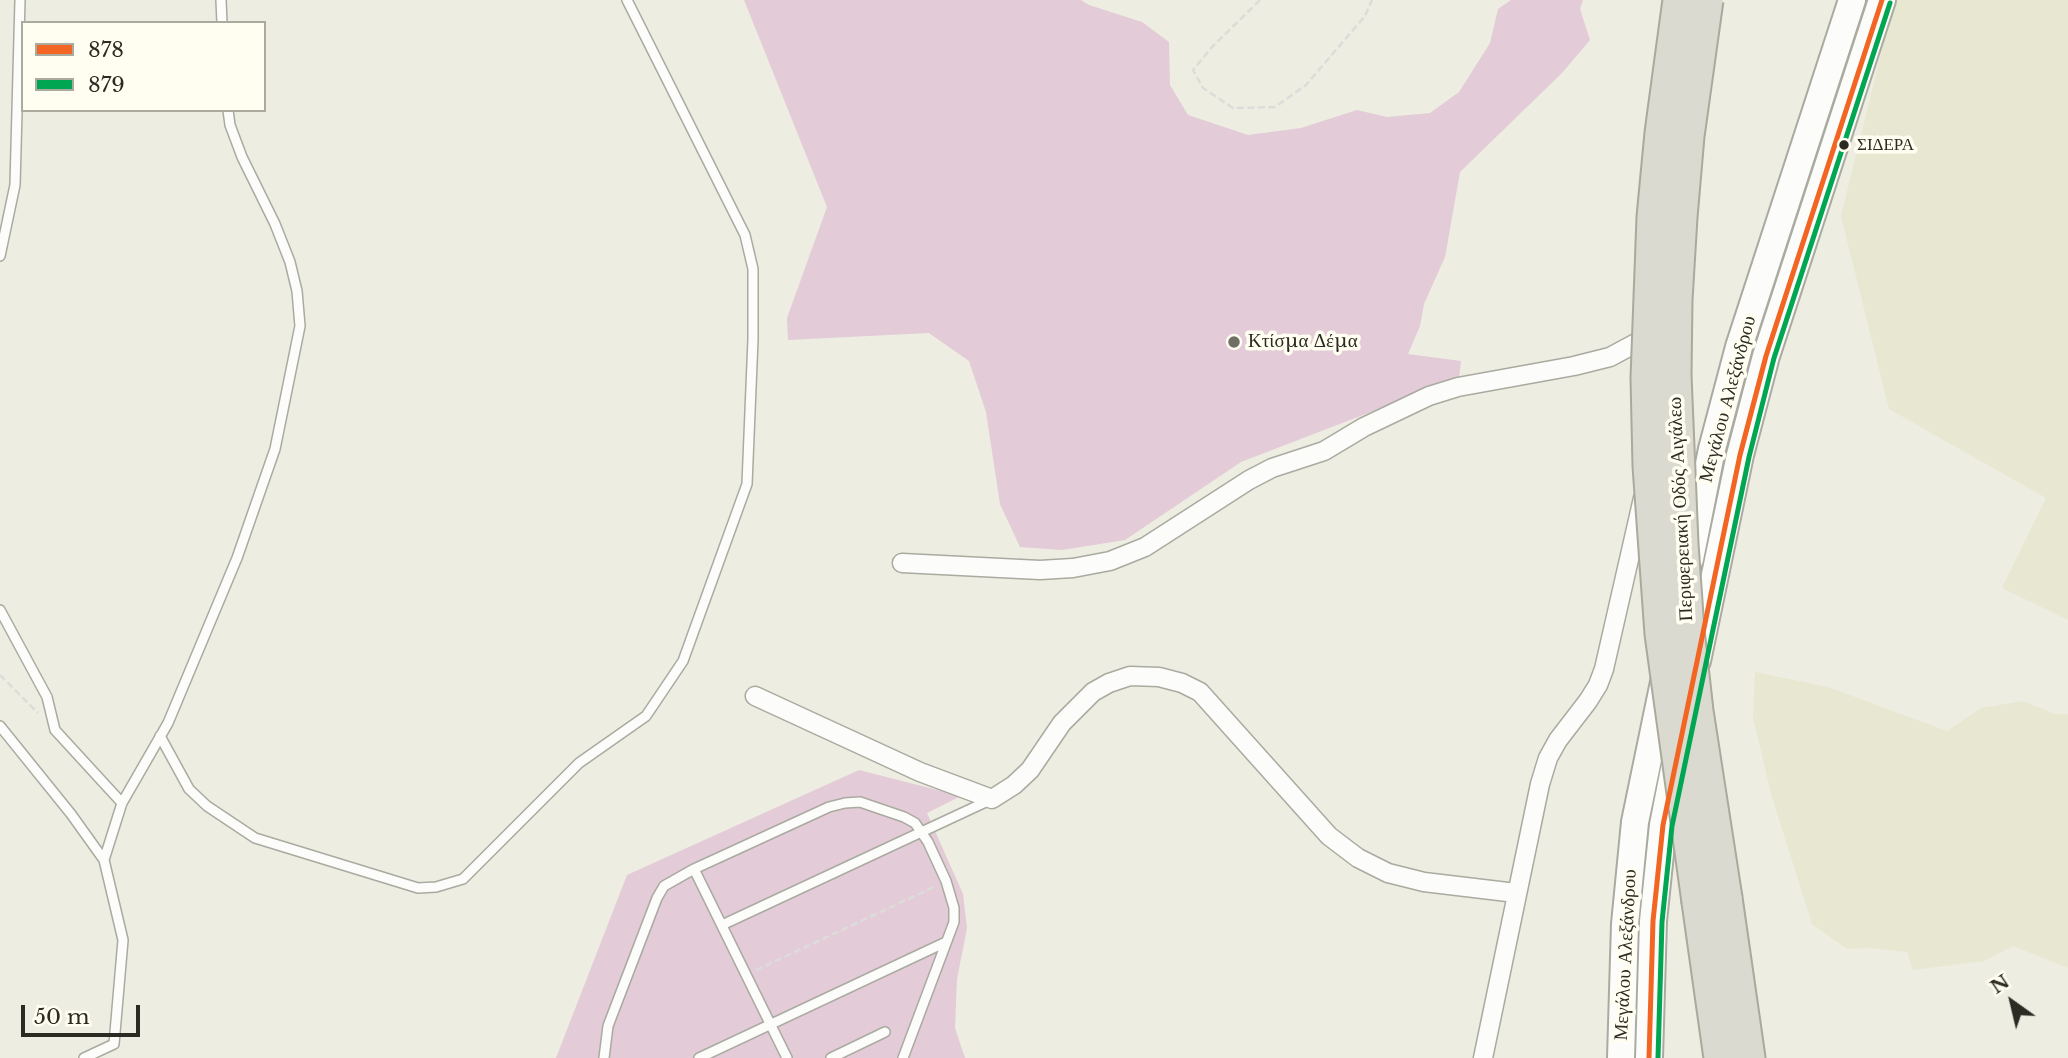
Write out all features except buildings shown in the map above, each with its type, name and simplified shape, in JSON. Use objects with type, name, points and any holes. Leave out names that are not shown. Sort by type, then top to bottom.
[{"type":"highway","name":"Περιφερειακή Οδός Αιγάλεω","points":[[1681,0],[1662,133],[1654,217],[1648,378],[1652,506],[1662,634],[1712,900],[1748,1058]]},
{"type":"highway","name":"Περιφερειακή Οδός Αιγάλεω","points":[[1706,0],[1679,217],[1674,375],[1687,630],[1712,900],[1721,1058]]},
{"type":"main road","name":"Μεγάλου Αλεξάνδρου","points":[[1621,1058],[1625,924],[1635,822],[1712,449],[1739,347],[1852,0]]},
{"type":"main road","name":"Μεγάλου Αλεξάνδρου","points":[[1649,1058],[1653,922],[1663,825],[1740,455],[1766,356],[1882,0]]},
{"type":"street","points":[[902,564],[1040,570],[1073,568],[1110,561],[1145,547],[1220,496],[1272,468],[1324,451],[1374,422],[1429,396],[1458,387],[1610,357],[1684,318],[1604,669],[1588,701],[1570,722],[1548,758],[1539,784],[1483,1058]]},
{"type":"street","points":[[755,696],[920,772],[992,799],[1014,785],[1030,770],[1062,723],[1093,692],[1109,682],[1130,677],[1159,677],[1182,683],[1200,692],[1328,836],[1358,858],[1388,873],[1423,882],[1516,893]]},
{"type":"lane","points":[[0,256],[15,185],[20,0]]},
{"type":"lane","points":[[221,0],[222,21]]},
{"type":"lane","points":[[160,736],[189,789],[206,806],[255,838],[418,888],[436,887],[463,879],[579,763],[646,716],[683,661],[747,484],[754,270],[745,236],[627,0]]},
{"type":"lane","points":[[104,860],[122,803],[160,736],[237,558],[275,449],[300,326],[297,291],[290,262],[275,224],[242,157],[230,125],[228,112]]},
{"type":"lane","points":[[0,610],[47,697],[55,730],[122,803]]},
{"type":"lane","points":[[0,726],[71,814],[104,860],[123,940],[114,1044],[84,1058]]},
{"type":"lane","points":[[722,925],[992,799]]},
{"type":"lane","points":[[604,1058],[608,1026],[664,886],[694,869],[829,807],[860,802],[915,823],[946,881],[954,908],[954,922],[903,1058]]},
{"type":"lane","points":[[694,869],[787,1058]]},
{"type":"lane","points":[[699,1058],[946,942]]},
{"type":"lane","points":[[831,1058],[885,1032]]},
{"type":"path","points":[[1260,0],[1213,46],[1193,70],[1203,88],[1233,108],[1275,107],[1306,85],[1364,16],[1371,0]]},
{"type":"path","points":[[0,675],[55,730]]},
{"type":"path","points":[[747,974],[946,881]]},
{"type":"shaded area","points":[[744,0],[1081,0],[1142,22],[1169,42],[1170,85],[1188,115],[1248,135],[1301,128],[1357,110],[1387,117],[1430,113],[1459,92],[1490,43],[1498,9],[1511,0],[1583,0],[1580,9],[1590,40],[1562,73],[1460,172],[1445,257],[1424,304],[1420,326],[1408,354],[1461,361],[1459,378],[1241,462],[1125,540],[1062,550],[1020,547],[1000,504],[986,412],[969,361],[929,333],[788,340],[787,318],[827,207]]},
{"type":"shaded area","points":[[1897,0],[2068,0],[2068,620],[2002,588],[2046,498],[1889,409],[1841,216],[1889,21]]},
{"type":"shaded area","points":[[1755,672],[1828,687],[1947,731],[1981,708],[2023,701],[2055,714],[2068,714],[2068,968],[2013,946],[1984,961],[1913,970],[1907,952],[1870,948],[1847,949],[1812,924],[1771,794],[1753,717]]},
{"type":"shaded area","points":[[859,770],[961,796],[927,813],[963,894],[967,928],[957,979],[955,1028],[965,1058],[556,1058],[627,875]]},
{"type":"transit line","name":"878","points":[[1649,1058],[1653,921],[1663,825],[1740,455],[1766,356],[1882,0]]},
{"type":"transit line","name":"879","points":[[1658,1058],[1662,922],[1672,826],[1749,457],[1774,358],[1890,3]]},
{"type":"place","name":"ΣΙΔΕΡΑ","points":[[1844,145]]},
{"type":"place","name":"Κτίσμα Δέμα","points":[[1234,342]]}]
